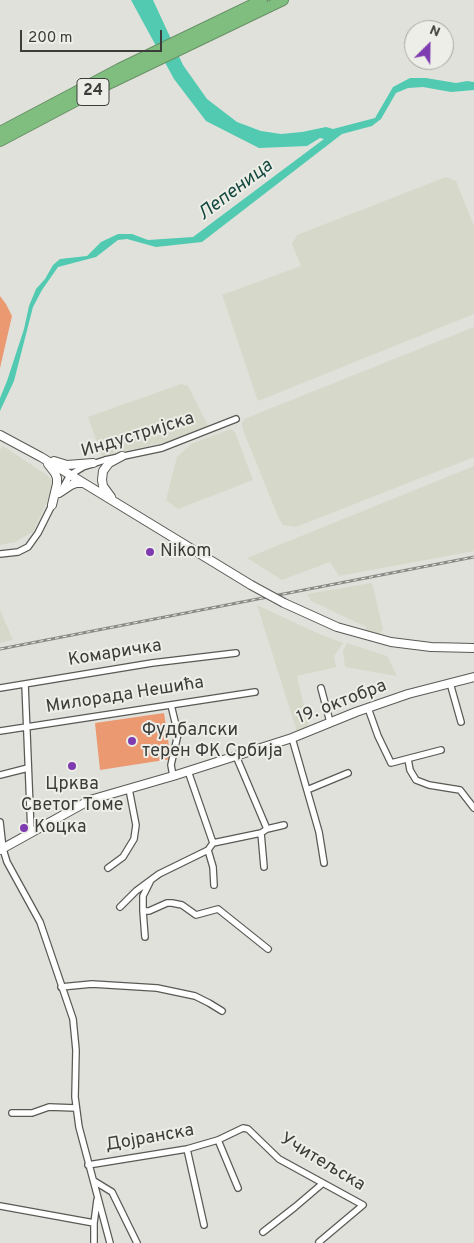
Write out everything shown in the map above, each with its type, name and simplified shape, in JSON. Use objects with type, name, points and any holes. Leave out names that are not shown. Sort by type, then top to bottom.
[{"type":"highway","name":"24","points":[[176,46],[262,0]]},
{"type":"highway","name":"24","points":[[0,132],[150,58],[283,0]]},
{"type":"highway","name":"24","points":[[0,141],[150,58]]},
{"type":"street","name":"Индустријска","points":[[0,554],[18,552],[28,547],[38,533],[70,475],[93,463],[162,448],[236,420]]},
{"type":"street","points":[[3,437],[41,457],[251,585],[284,603],[338,627],[391,642],[431,647],[474,648]]},
{"type":"street","points":[[24,448],[34,450],[49,459],[68,465],[93,463]]},
{"type":"street","points":[[114,501],[104,486],[102,475],[110,463],[122,456]]},
{"type":"street","points":[[41,457],[52,468],[57,478],[58,484],[52,505]]},
{"type":"street","points":[[59,493],[66,486],[76,483],[85,484]]},
{"type":"street","name":"Комаричка","points":[[0,688],[152,663],[236,653]]},
{"type":"street","name":"19. октобра","points":[[2,850],[90,800],[292,738],[408,694],[474,677]]},
{"type":"street","points":[[450,683],[461,722]]},
{"type":"street","points":[[25,684],[31,833]]},
{"type":"street","points":[[321,688],[330,722]]},
{"type":"street","name":"Милорада Нешића","points":[[0,732],[27,726],[255,692]]},
{"type":"street","points":[[171,705],[178,734],[171,766],[173,776]]},
{"type":"street","points":[[368,708],[378,736],[391,763],[441,750]]},
{"type":"street","points":[[292,738],[319,832],[324,863]]},
{"type":"street","points":[[236,756],[264,831],[264,867]]},
{"type":"street","points":[[408,759],[410,770],[416,780],[429,785],[460,790],[474,808]]},
{"type":"street","points":[[0,775],[28,768]]},
{"type":"street","points":[[188,771],[212,844]]},
{"type":"street","points":[[307,790],[348,773]]},
{"type":"street","points":[[108,868],[122,857],[134,838],[136,825],[129,789]]},
{"type":"street","points":[[0,822],[2,850],[10,869],[40,922],[73,1019],[75,1033],[76,1108],[88,1165],[110,1243]]},
{"type":"street","points":[[120,907],[136,892],[165,871],[208,850],[212,844],[284,825]]},
{"type":"street","points":[[208,850],[213,866],[214,885]]},
{"type":"street","points":[[145,937],[143,896],[150,882]]},
{"type":"street","points":[[143,911],[149,911],[167,903],[177,903],[196,915],[218,909],[268,949]]},
{"type":"street","points":[[61,987],[92,984],[157,988],[195,996],[222,1011]]},
{"type":"street","points":[[12,1113],[32,1113],[49,1107],[76,1108]]},
{"type":"street","name":"Дојранска","points":[[88,1165],[187,1150],[218,1140],[242,1128]]},
{"type":"street","name":"Учитељска","points":[[242,1128],[248,1129],[279,1159],[363,1205],[320,1243]]},
{"type":"street","name":"Дојранска","points":[[218,1140],[238,1188]]},
{"type":"street","points":[[187,1150],[204,1225]]},
{"type":"street","points":[[94,1182],[112,1192],[137,1243]]},
{"type":"street","points":[[263,1232],[322,1184]]},
{"type":"street","points":[[94,1243],[94,1223],[98,1196]]},
{"type":"street","points":[[0,1206],[94,1223]]},
{"type":"shaded area","points":[[131,0],[153,0],[183,65],[207,99],[237,122],[261,131],[281,134],[326,127],[333,129],[375,118],[393,87],[410,78],[426,78],[456,83],[474,82],[474,90],[451,92],[423,87],[408,88],[396,93],[381,119],[372,126],[342,134],[202,242],[156,247],[127,239],[118,240],[96,257],[58,267],[33,307],[14,381],[0,411],[0,398],[24,329],[29,306],[36,289],[45,279],[53,265],[60,259],[87,256],[101,242],[118,234],[132,234],[148,240],[193,237],[324,139],[320,138],[307,146],[259,148],[206,121],[174,79]]},
{"type":"shaded area","points":[[446,177],[456,181],[474,226],[474,314],[258,401],[222,295],[301,266],[292,244],[297,235]]},
{"type":"shaded area","points":[[0,296],[12,316],[0,368]]},
{"type":"shaded area","points":[[474,327],[474,457],[296,527],[283,525],[243,430],[242,423],[244,419]]},
{"type":"shaded area","points":[[181,384],[188,386],[208,426],[166,442],[102,456],[88,417]]},
{"type":"shaded area","points":[[231,429],[235,432],[253,480],[178,509],[166,500],[177,457],[191,444]]},
{"type":"shaded area","points":[[3,446],[47,475],[52,481],[53,489],[33,532],[15,542],[0,545],[0,449]]},
{"type":"shaded area","points":[[474,466],[474,551],[339,576],[330,562],[282,580],[247,558]]},
{"type":"shaded area","points":[[371,583],[383,629],[378,636],[365,632],[366,627],[311,601],[307,594]]},
{"type":"shaded area","points":[[257,605],[343,643],[334,656],[336,667],[297,676],[309,727],[297,732]]},
{"type":"shaded area","points":[[0,610],[13,640],[0,643]]},
{"type":"shaded area","points":[[347,643],[387,656],[397,676],[345,667],[343,651]]},
{"type":"shaded area","name":"Фудбалски терен ФК Србија","points":[[164,713],[171,759],[100,770],[95,723]]},
{"type":"railway","points":[[0,649],[474,557]]},
{"type":"place","name":"Nikom","points":[[150,552]]},
{"type":"place","name":"Фудбалски терен ФК Србија","points":[[132,741]]},
{"type":"place","name":"Црква Светог Томе","points":[[72,766]]},
{"type":"place","name":"Коцка","points":[[24,828]]},
{"type":"water label","name":"Лепеница","points":[[236,191]]}]
